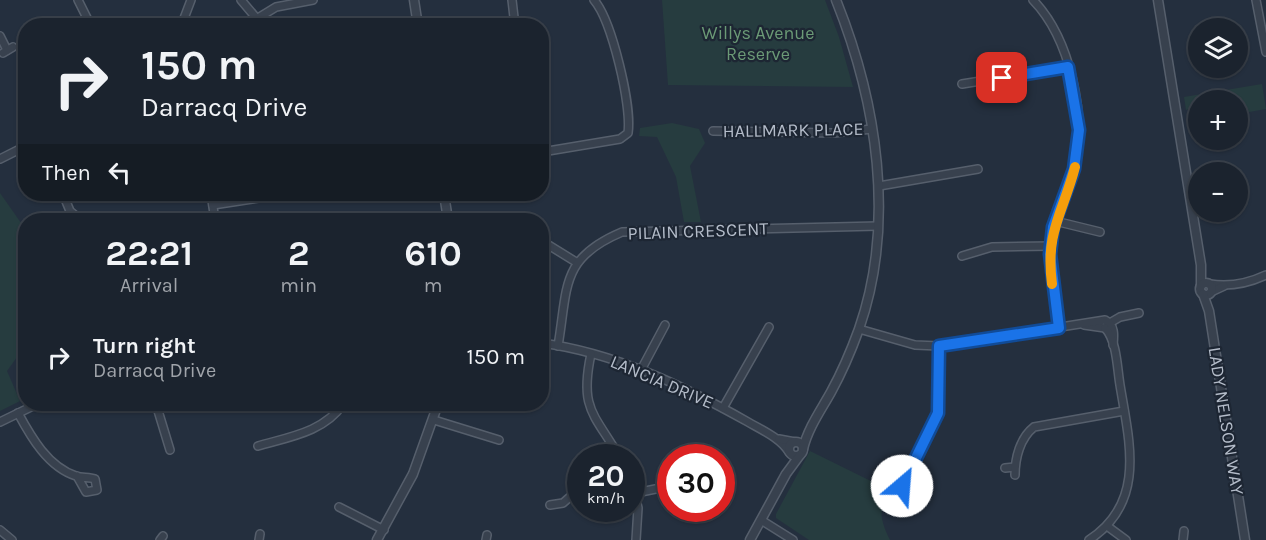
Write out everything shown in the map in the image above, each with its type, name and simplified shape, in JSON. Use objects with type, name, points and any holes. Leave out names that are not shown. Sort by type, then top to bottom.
[{"type":"street","points":[[78,0],[87,18]]},
{"type":"street","points":[[184,18],[191,0]]},
{"type":"street","points":[[241,0],[258,18],[276,8],[313,0]]},
{"type":"street","points":[[414,0],[417,18]]},
{"type":"street","points":[[512,0],[515,18]]},
{"type":"street","points":[[549,151],[620,139],[628,133],[615,43],[609,23],[594,0]]},
{"type":"street","points":[[750,540],[798,447],[839,375],[859,329],[873,274],[879,186],[872,129],[861,73],[836,0]]},
{"type":"street","points":[[1033,0],[1056,30],[1068,67],[1077,119],[1078,143],[1073,175],[1055,221],[1051,246],[1050,274],[1059,328]]},
{"type":"street","name":"LADY NELSON WAY","points":[[1158,0],[1201,265],[1207,289],[1245,537]]},
{"type":"street","points":[[1256,0],[1266,52]]},
{"type":"street","points":[[0,36],[8,50]]},
{"type":"street","points":[[962,84],[1068,67]]},
{"type":"street","name":"HALLMARK PLACE","points":[[713,131],[834,133],[872,129]]},
{"type":"street","points":[[0,159],[18,150]]},
{"type":"street","points":[[879,186],[978,169]]},
{"type":"street","points":[[212,201],[215,213]]},
{"type":"street","points":[[213,205],[239,201]]},
{"type":"street","points":[[1055,221],[1100,232]]},
{"type":"street","name":"PILAIN CRESCENT","points":[[576,262],[590,248],[622,232],[878,226]]},
{"type":"street","points":[[549,245],[576,262],[569,281],[558,346]]},
{"type":"street","points":[[962,256],[992,248],[1051,246]]},
{"type":"street","points":[[1207,289],[1250,281],[1266,275]]},
{"type":"street","points":[[1107,325],[1139,314]]},
{"type":"street","points":[[859,329],[904,343],[939,346],[1100,320],[1113,329],[1113,345],[1130,453],[1130,477],[1119,509],[1107,526],[1089,540]]},
{"type":"street","points":[[642,370],[665,325]]},
{"type":"street","points":[[723,408],[769,327]]},
{"type":"street","name":"LANCIA DRIVE","points":[[549,344],[591,354],[642,370],[723,408],[776,439],[798,447]]},
{"type":"street","points":[[903,488],[898,478],[913,464],[938,413],[939,346]]},
{"type":"street","points":[[591,354],[587,382],[592,415],[611,444]]},
{"type":"street","points":[[0,422],[24,411]]},
{"type":"street","points":[[158,411],[170,450]]},
{"type":"street","points":[[258,446],[315,428],[337,411]]},
{"type":"street","points":[[377,540],[413,474],[436,411]]},
{"type":"street","points":[[1015,476],[1015,466],[1025,437],[1034,427],[1124,411]]},
{"type":"street","points":[[18,414],[33,440],[50,460],[76,476]]},
{"type":"street","points":[[434,420],[499,440]]},
{"type":"street","name":"LANCIA DRIVE","points":[[776,439],[789,452]]},
{"type":"street","points":[[786,474],[790,446],[798,447]]},
{"type":"street","points":[[1005,468],[1015,466]]},
{"type":"street","points":[[550,505],[564,506],[567,503]]},
{"type":"street","points":[[339,507],[384,530]]},
{"type":"street","points":[[761,520],[793,540]]},
{"type":"street","points":[[636,540],[639,522]]},
{"type":"street","points":[[1107,526],[1126,540]]},
{"type":"street","points":[[0,530],[12,540]]},
{"type":"street","points":[[1183,540],[1184,531]]},
{"type":"green space","name":"Willys Avenue Reserve","points":[[662,0],[825,0],[839,37],[853,87],[668,85]]},
{"type":"green space","points":[[1262,84],[1266,109],[1248,112],[1248,90],[1226,90]]},
{"type":"green space","points":[[1188,96],[1188,110],[1186,110],[1184,97]]},
{"type":"green space","points":[[672,123],[699,129],[705,143],[690,166],[701,222],[684,222],[676,177],[657,137],[639,136],[640,128]]},
{"type":"green space","points":[[0,193],[18,219],[18,356],[7,371],[18,396],[18,402],[0,411]]},
{"type":"green space","points":[[810,451],[879,485],[887,475],[895,484],[885,498],[882,511],[883,524],[890,540],[809,540],[776,518],[776,514]]},
{"type":"slow traffic","points":[[1052,284],[1050,254],[1053,227],[1075,167]]},
{"type":"route","points":[[902,486],[900,480],[913,464],[938,413],[940,402],[939,346],[1059,328],[1050,274],[1050,254],[1053,227],[1074,169],[1079,130],[1068,67],[1002,78]]}]
